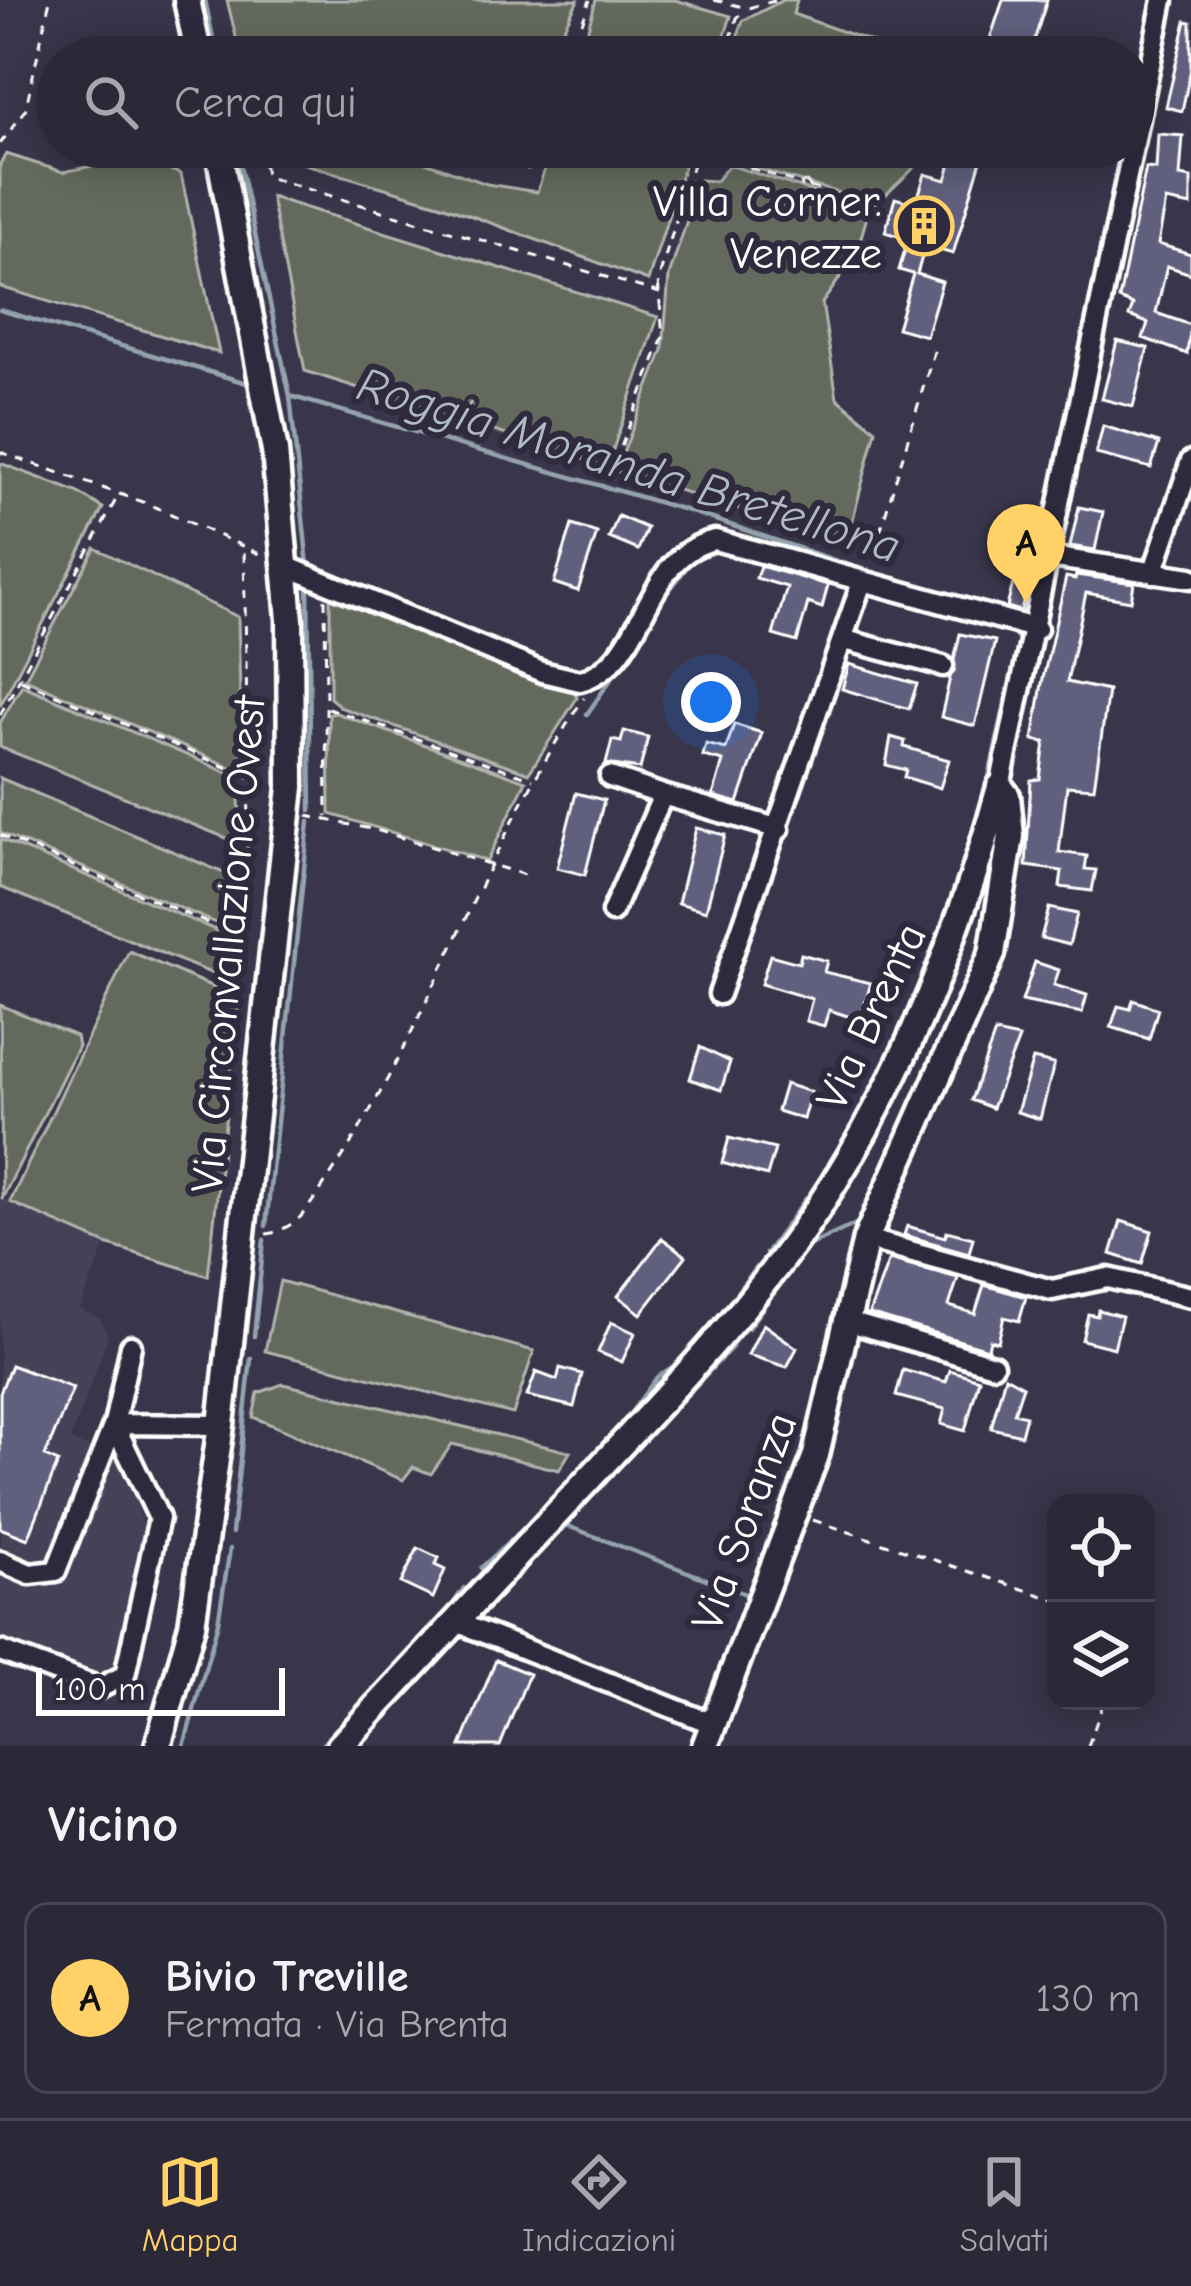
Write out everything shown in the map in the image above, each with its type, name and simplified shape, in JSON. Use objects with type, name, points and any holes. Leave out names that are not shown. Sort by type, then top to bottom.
[{"type":"main road","points":[[187,0],[195,36]]},
{"type":"main road","name":"Via Circonvallazione Ovest","points":[[158,1746],[192,1625],[221,1425],[290,787],[286,560],[256,334],[222,168]]},
{"type":"main road","name":"Via Soranza","points":[[709,1735],[796,1513],[821,1435],[866,1239],[952,1056],[992,954],[1011,836],[1007,796],[1000,787]]},
{"type":"main road","name":"Via Brenta","points":[[340,1746],[719,1337],[833,1184],[927,1005],[1000,787]]},
{"type":"street","name":"Via Brenta","points":[[1155,40],[1163,0]]},
{"type":"street","name":"Via Brenta","points":[[1000,787],[1130,168]]},
{"type":"street","points":[[1153,573],[1191,461]]},
{"type":"street","points":[[286,560],[326,584],[552,675],[580,681],[609,662],[669,566],[704,543],[742,544],[1036,629]]},
{"type":"street","points":[[1050,557],[1191,578]]},
{"type":"street","points":[[719,994],[862,582]]},
{"type":"street","points":[[845,640],[944,666]]},
{"type":"street","points":[[610,777],[779,829]]},
{"type":"street","points":[[613,912],[663,795]]},
{"type":"street","points":[[866,1239],[1052,1290],[1108,1278],[1191,1298]]},
{"type":"street","points":[[846,1321],[993,1365]]},
{"type":"street","points":[[0,1561],[30,1574],[56,1571],[114,1424],[131,1346]]},
{"type":"street","points":[[114,1424],[221,1425]]},
{"type":"street","points":[[0,1651],[100,1688],[125,1675],[158,1518],[114,1424]]},
{"type":"street","points":[[455,1622],[709,1735]]},
{"type":"path","points":[[42,36],[50,0]]},
{"type":"path","points":[[577,36],[590,0]]},
{"type":"path","points":[[714,0],[748,8]]},
{"type":"path","points":[[731,36],[737,18],[748,8],[778,0]]},
{"type":"path","points":[[0,144],[25,111],[36,62]]},
{"type":"path","points":[[265,168],[267,177],[660,293]]},
{"type":"path","points":[[615,463],[663,337],[658,281],[691,168]]},
{"type":"path","points":[[753,168],[801,184],[806,181],[810,187],[875,207]]},
{"type":"path","points":[[880,532],[936,345]]},
{"type":"path","points":[[0,452],[119,494],[244,548],[286,560]]},
{"type":"path","points":[[0,715],[119,494]]},
{"type":"path","points":[[0,836],[236,934],[249,829],[244,548]]},
{"type":"path","points":[[326,584],[327,819]]},
{"type":"path","points":[[244,1234],[274,1234],[302,1217],[414,1027],[533,779],[609,662]]},
{"type":"path","points":[[20,679],[249,777]]},
{"type":"path","points":[[326,707],[533,779]]},
{"type":"path","points":[[316,817],[524,875]]},
{"type":"path","points":[[796,1513],[1047,1597]]},
{"type":"path","points":[[1088,1746],[1101,1710]]},
{"type":"shaded area","points":[[0,1198],[106,1244],[80,1309],[101,1319],[108,1337],[70,1440],[118,1460],[145,1528],[120,1660],[114,1671],[96,1679],[0,1642]]},
{"type":"green space","points":[[227,0],[578,0],[560,36],[236,36]]},
{"type":"green space","points":[[596,0],[675,0],[731,16],[725,36],[586,36]]},
{"type":"green space","points":[[783,0],[797,0],[793,14],[855,36],[738,36],[743,21]]},
{"type":"green space","points":[[6,154],[36,163],[36,168],[63,172],[165,168],[181,174],[219,353],[0,287],[0,164]]},
{"type":"green space","points":[[318,168],[442,168],[487,184],[537,192],[545,168],[683,168],[648,281],[442,205]]},
{"type":"green space","points":[[727,168],[738,168],[868,209],[851,259],[822,303],[837,398],[876,430],[847,542],[616,471],[663,350],[669,276],[700,180],[716,181]]},
{"type":"green space","points":[[755,168],[914,168],[876,204]]},
{"type":"green space","points":[[271,197],[658,317],[607,467],[305,371]]},
{"type":"green space","points":[[0,463],[77,492],[103,508],[0,706]]},
{"type":"green space","points":[[95,548],[238,617],[242,772],[25,679]]},
{"type":"green space","points":[[330,598],[573,690],[577,698],[529,773],[342,708],[330,698]]},
{"type":"green space","points":[[22,685],[238,777],[241,844],[0,747],[0,723]]},
{"type":"green space","points":[[329,714],[526,781],[487,861],[330,814]]},
{"type":"green space","points":[[0,778],[238,879],[238,922],[223,926],[0,833]]},
{"type":"green space","points":[[0,839],[239,940],[235,983],[0,887]]},
{"type":"green space","points":[[129,951],[239,998],[208,1276],[106,1244],[10,1202]]},
{"type":"green space","points":[[0,1005],[76,1036],[78,1046],[2,1199]]},
{"type":"green space","points":[[280,1281],[534,1351],[513,1414],[265,1351]]},
{"type":"green space","points":[[283,1384],[570,1452],[559,1470],[452,1444],[431,1474],[413,1467],[403,1480],[253,1417],[258,1393]]},
{"type":"building","points":[[1003,0],[1047,0],[1036,36],[991,36]]},
{"type":"building","points":[[1186,21],[1191,22],[1191,68],[1182,111],[1166,107]]},
{"type":"building","points":[[1158,134],[1183,136],[1180,176],[1191,178],[1191,206],[1166,201],[1158,244],[1191,254],[1191,274],[1167,266],[1156,313],[1191,325],[1187,354],[1143,338],[1148,323],[1129,316],[1133,305],[1119,299],[1146,168],[1156,169]]},
{"type":"building","points":[[950,168],[979,168],[953,254],[925,246],[917,274],[942,282],[926,336],[897,328],[913,274],[899,270],[908,239],[885,232],[895,198],[916,204],[925,174],[946,180]]},
{"type":"building","points":[[1117,341],[1148,348],[1133,407],[1102,399]]},
{"type":"building","points":[[1103,426],[1159,443],[1151,468],[1096,454]]},
{"type":"building","points":[[1079,507],[1103,512],[1095,550],[1070,546]]},
{"type":"building","points":[[618,516],[647,528],[638,550],[609,538]]},
{"type":"building","points":[[572,525],[597,533],[578,591],[554,583]]},
{"type":"building","points":[[1022,548],[1035,551],[1021,611],[1007,607]]},
{"type":"building","points":[[760,566],[828,585],[822,608],[808,603],[797,642],[773,635],[787,587],[756,578]]},
{"type":"building","points":[[1076,575],[1134,583],[1131,601],[1086,593],[1067,682],[1108,691],[1094,788],[1067,786],[1059,852],[1087,856],[1085,869],[1096,870],[1092,891],[1060,887],[1062,871],[1026,866],[1031,780],[1040,779],[1045,742],[1033,740],[1042,683],[1066,577],[1075,579]]},
{"type":"building","points":[[960,634],[995,641],[975,726],[941,717]]},
{"type":"building","points":[[849,664],[917,684],[909,709],[842,689]]},
{"type":"building","points":[[734,724],[762,733],[738,803],[713,796],[723,761],[703,756],[706,744],[726,749]]},
{"type":"building","points":[[624,731],[648,737],[640,769],[606,764],[612,740],[621,742]]},
{"type":"building","points":[[891,737],[905,741],[904,747],[949,760],[940,788],[904,777],[906,770],[886,765]]},
{"type":"building","points":[[576,793],[604,800],[585,875],[557,868]]},
{"type":"building","points":[[696,828],[725,835],[706,911],[678,903]]},
{"type":"building","points":[[1049,908],[1077,914],[1069,945],[1041,938]]},
{"type":"building","points":[[801,954],[827,961],[824,972],[871,983],[860,1020],[829,1010],[824,1026],[806,1021],[812,999],[761,984],[770,955],[799,963]]},
{"type":"building","points":[[1035,962],[1059,970],[1054,985],[1087,995],[1082,1013],[1022,1001]]},
{"type":"building","points":[[1133,1000],[1158,1009],[1149,1039],[1111,1027],[1118,1006],[1130,1009]]},
{"type":"building","points":[[995,1033],[1019,1038],[992,1108],[971,1100]]},
{"type":"building","points":[[700,1047],[730,1062],[721,1090],[690,1079]]},
{"type":"building","points":[[1033,1059],[1054,1064],[1040,1119],[1017,1112]]},
{"type":"building","points":[[785,1084],[811,1092],[803,1119],[777,1111]]},
{"type":"building","points":[[729,1138],[775,1149],[767,1176],[722,1163]]},
{"type":"building","points":[[1121,1221],[1152,1231],[1142,1264],[1111,1254]]},
{"type":"building","points":[[907,1226],[945,1237],[947,1231],[973,1238],[969,1253],[904,1235]]},
{"type":"building","points":[[662,1238],[686,1256],[641,1314],[618,1296]]},
{"type":"building","points":[[889,1259],[958,1278],[949,1306],[975,1314],[984,1285],[1026,1297],[1019,1321],[1004,1317],[998,1342],[990,1340],[988,1349],[869,1314]]},
{"type":"building","points":[[1098,1310],[1122,1316],[1114,1348],[1082,1340],[1088,1314],[1097,1316]]},
{"type":"building","points":[[611,1322],[635,1333],[622,1362],[598,1352]]},
{"type":"building","points":[[763,1324],[797,1348],[787,1367],[748,1355]]},
{"type":"building","points":[[11,1365],[73,1388],[45,1456],[58,1462],[28,1539],[0,1528],[0,1393]]},
{"type":"building","points":[[560,1368],[582,1374],[574,1407],[527,1396],[536,1372],[557,1380]]},
{"type":"building","points":[[903,1370],[946,1382],[950,1370],[979,1379],[965,1431],[941,1424],[945,1409],[896,1396]]},
{"type":"building","points":[[1005,1376],[1023,1386],[1014,1413],[1026,1416],[1021,1435],[991,1428]]},
{"type":"building","points":[[418,1548],[439,1558],[435,1565],[445,1570],[433,1598],[401,1583]]},
{"type":"building","points":[[496,1660],[529,1674],[500,1746],[461,1746]]},
{"type":"waterway","points":[[205,0],[213,36]]},
{"type":"waterway","points":[[1144,36],[1152,0]]},
{"type":"waterway","points":[[241,168],[290,396],[308,566]]},
{"type":"waterway","points":[[1039,547],[1117,168]]},
{"type":"waterway","name":"Roggia Moranda Bretellona","points":[[0,310],[250,384]]},
{"type":"waterway","name":"Roggia Moranda Bretellona","points":[[290,396],[692,512],[893,580]]},
{"type":"waterway","points":[[656,608],[693,559],[721,550]]},
{"type":"waterway","points":[[308,585],[311,811]]},
{"type":"waterway","points":[[872,594],[943,613]]},
{"type":"waterway","points":[[984,799],[1019,640],[1011,632]]},
{"type":"waterway","points":[[587,714],[625,659]]},
{"type":"waterway","points":[[266,1226],[309,822]]},
{"type":"waterway","points":[[970,851],[976,827]]},
{"type":"waterway","points":[[956,883],[968,860]]},
{"type":"waterway","points":[[935,949],[953,893]]},
{"type":"waterway","points":[[915,999],[930,962]]},
{"type":"waterway","points":[[871,1090],[894,1047]]},
{"type":"waterway","points":[[839,1149],[855,1120]]},
{"type":"waterway","points":[[802,1459],[854,1232],[895,1144]]},
{"type":"waterway","points":[[766,1253],[807,1197]]},
{"type":"waterway","points":[[748,1328],[808,1246],[858,1223]]},
{"type":"waterway","points":[[254,1336],[264,1240]]},
{"type":"waterway","points":[[723,1311],[756,1267]]},
{"type":"waterway","points":[[624,1422],[657,1377],[681,1361],[712,1325]]},
{"type":"waterway","points":[[475,1621],[732,1347]]},
{"type":"waterway","points":[[232,1533],[251,1358]]},
{"type":"waterway","points":[[531,1523],[614,1433]]},
{"type":"waterway","points":[[565,1525],[748,1595]]},
{"type":"waterway","points":[[481,1568],[518,1534]]},
{"type":"waterway","points":[[708,1705],[770,1542]]},
{"type":"waterway","points":[[184,1746],[218,1622],[230,1549]]},
{"type":"waterway","points":[[455,1601],[464,1588]]},
{"type":"waterway","points":[[366,1697],[436,1623]]},
{"type":"waterway","points":[[410,1690],[462,1636]]},
{"type":"waterway","points":[[359,1746],[393,1709]]},
{"type":"waterway","points":[[692,1746],[699,1727]]},
{"type":"waterway","points":[[321,1746],[337,1728]]},
{"type":"place","name":"Villa Corner. Venezze","points":[[924,226]]},
{"type":"place","name":"Bivio Treville","points":[[1026,603]]}]
